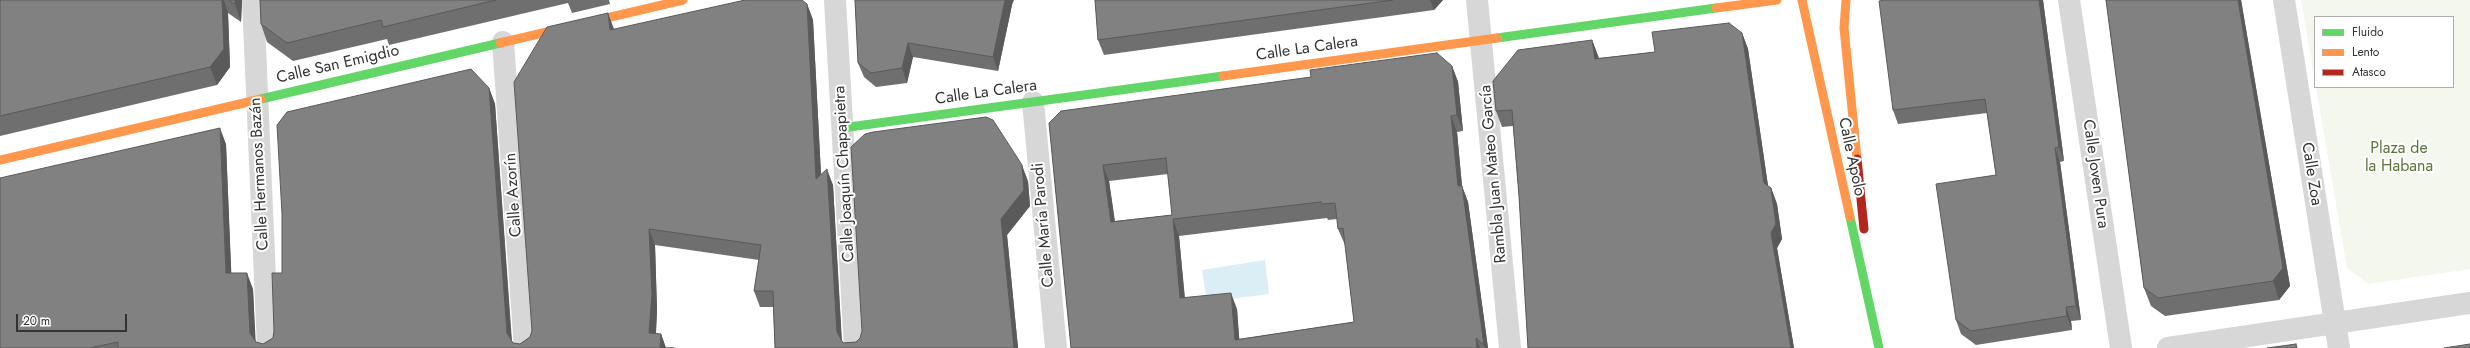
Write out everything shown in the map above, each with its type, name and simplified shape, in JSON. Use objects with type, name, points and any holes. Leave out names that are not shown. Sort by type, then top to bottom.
[{"type":"street","name":"Calle Hermanos Bazán","points":[[253,0],[256,100],[268,348]]},
{"type":"street","name":"Calle San Emigdio","points":[[0,160],[683,0]]},
{"type":"street","name":"Calle Joaquín Chapapietra","points":[[835,0],[855,348]]},
{"type":"street","name":"Rambla Juan Mateo García","points":[[1477,0],[1510,348]]},
{"type":"street","name":"Calle La Calera","points":[[842,128],[1776,0]]},
{"type":"street","name":"Calle Apolo","points":[[1802,0],[1879,348]]},
{"type":"street","name":"Calle Apolo","points":[[1846,0],[1844,28],[1872,320]]},
{"type":"street","name":"Calle Joven Pura","points":[[2068,0],[2121,348]]},
{"type":"street","name":"Calle Zoa","points":[[2284,0],[2340,348]]},
{"type":"street","name":"Calle Azorín","points":[[503,42],[525,348]]},
{"type":"street","name":"Calle María Parodi","points":[[1032,102],[1056,348]]},
{"type":"street","points":[[2168,348],[2470,303]]},
{"type":"green space","name":"Plaza de la Habana","points":[[2301,0],[2470,0],[2470,269],[2368,284],[2347,268],[2316,88],[2454,88],[2454,16],[2314,16],[2314,76]]},
{"type":"shaded area","points":[[1265,260],[1269,294],[1207,302],[1202,270]]},
{"type":"building","points":[[0,0],[222,0],[224,49],[210,67],[0,116]]},
{"type":"building","points":[[229,0],[235,0],[235,4]]},
{"type":"building","points":[[260,0],[496,0],[383,27],[381,20],[287,43],[261,24]]},
{"type":"building","points":[[745,0],[802,0],[807,4],[816,179],[827,169],[837,332],[843,343],[856,342],[860,338],[862,331],[851,147],[865,134],[873,132],[986,117],[993,120],[1022,165],[1024,190],[1001,219],[1014,348],[775,348],[773,291],[754,291],[761,245],[649,229],[652,294],[649,333],[661,334],[660,348],[118,348],[118,342],[89,348],[0,348],[0,178],[220,128],[226,273],[247,273],[250,333],[256,342],[263,344],[273,338],[274,331],[272,273],[282,273],[282,214],[277,125],[287,112],[471,69],[489,88],[507,333],[513,343],[520,344],[530,337],[532,331],[514,82],[547,27],[608,13],[610,30]]},
{"type":"building","points":[[855,0],[1005,0],[993,57],[908,43],[902,68],[871,73],[858,63]]},
{"type":"building","points":[[1095,0],[1393,0],[1098,40]]},
{"type":"building","points":[[2039,0],[2059,147],[2055,148],[2076,306],[2066,307],[2067,316],[1971,331],[1956,320],[1936,184],[1996,175],[1985,99],[1893,110],[1879,1]]},
{"type":"building","points":[[2106,0],[2238,0],[2283,268],[2273,281],[2158,298],[2144,288]]},
{"type":"building","points":[[1729,23],[1742,33],[1764,183],[1771,188],[1776,224],[1771,233],[1791,348],[1528,348],[1519,196],[1512,110],[1496,111],[1493,81],[1518,50],[1592,40],[1595,59],[1655,52],[1652,32]]},
{"type":"building","points":[[1437,53],[1452,66],[1457,115],[1451,116],[1458,186],[1462,186],[1484,345],[1476,338],[1477,348],[1071,348],[1049,123],[1061,111],[1311,77],[1310,70]],"holes":[[[1166,158],[1172,215],[1111,222],[1103,165]],[[1321,202],[1322,204],[1335,203],[1338,229],[1343,228],[1354,322],[1235,340],[1231,293],[1180,298],[1173,219]]]},
{"type":"building","points":[[2296,344],[2297,348],[2267,348]]},
{"type":"building","points":[[2470,344],[2470,348],[2444,348]]},
{"type":"traffic: fast","points":[[1497,38],[1716,8]]},
{"type":"traffic: fast","points":[[261,99],[500,43]]},
{"type":"traffic: fast","points":[[842,128],[1223,76]]},
{"type":"traffic: fast","points":[[1850,217],[1879,348]]},
{"type":"traffic: slow","points":[[500,43],[683,0]]},
{"type":"traffic: slow","points":[[1716,8],[1777,0]]},
{"type":"traffic: slow","points":[[1802,0],[1850,217]]},
{"type":"traffic: slow","points":[[1846,0],[1844,28],[1857,159]]},
{"type":"traffic: slow","points":[[1223,76],[1497,38]]},
{"type":"traffic: slow","points":[[0,160],[261,99]]},
{"type":"traffic: jam","points":[[1857,159],[1864,229]]}]
